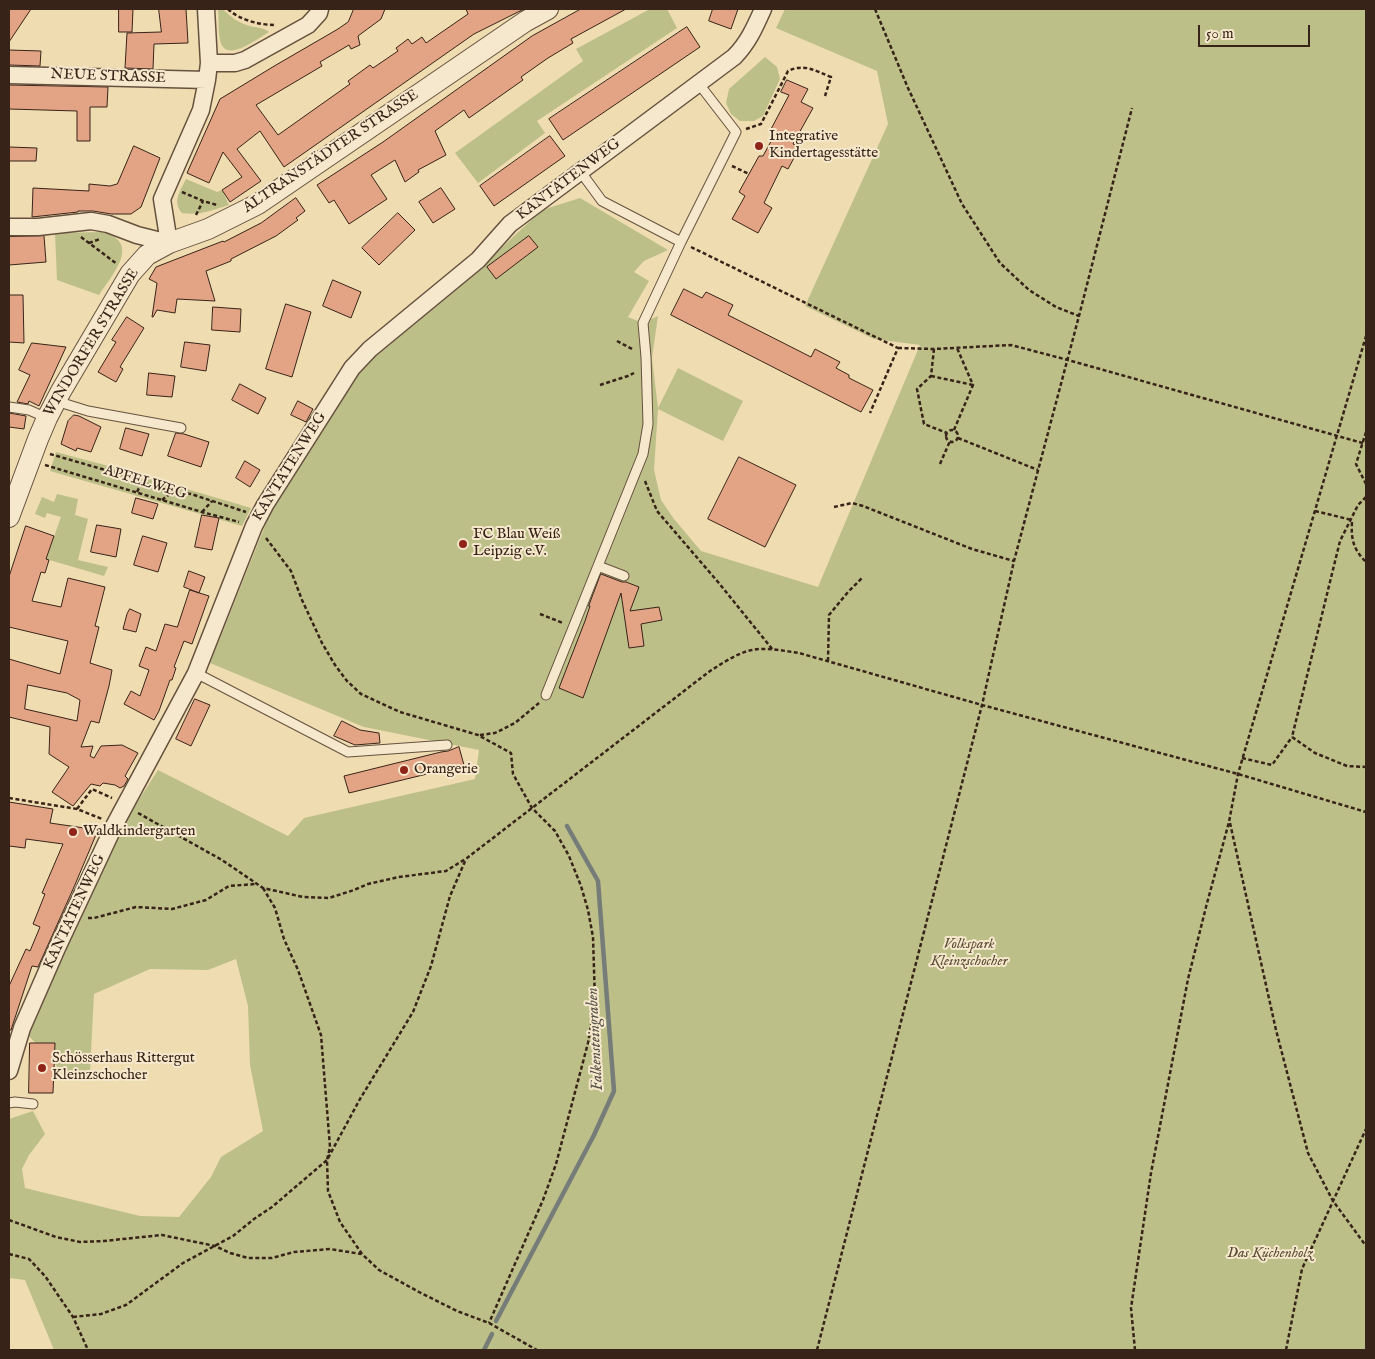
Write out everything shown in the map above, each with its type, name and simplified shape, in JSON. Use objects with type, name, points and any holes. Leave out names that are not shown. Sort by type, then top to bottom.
[{"type":"street","points":[[9,227],[38,227],[90,221],[100,222],[137,235],[169,243],[162,199],[201,110],[209,63],[206,9]]},
{"type":"street","points":[[209,63],[234,63],[245,60],[308,25],[320,9]]},
{"type":"street","name":"ALTRANSTÄDTER STRASSE","points":[[169,243],[208,228],[258,204],[526,21],[548,9]]},
{"type":"street","name":"KANTATENWEG","points":[[9,1071],[22,1028],[115,824],[196,673],[256,521],[352,368],[370,349],[478,260],[510,224],[734,57],[743,49],[750,38],[763,9]]},
{"type":"street","name":"NEUE STRASSE","points":[[9,75],[207,80]]},
{"type":"street","name":"WINDORFER STRASSE","points":[[9,517],[38,463],[51,410],[130,274],[147,256],[169,243]]},
{"type":"lane","points":[[546,696],[643,454],[648,424],[646,362],[642,323],[680,242],[736,132],[699,84]]},
{"type":"lane","points":[[580,171],[602,201],[680,242]]},
{"type":"lane","points":[[9,406],[29,410],[88,411],[181,428]]},
{"type":"lane","points":[[598,566],[624,576]]},
{"type":"lane","points":[[196,673],[348,752],[447,745]]},
{"type":"lane","points":[[9,1103],[33,1104]]},
{"type":"path","points":[[228,9],[234,14],[264,25],[281,25]]},
{"type":"path","points":[[875,9],[908,88],[962,204],[1000,263],[1029,290],[1056,307],[1080,316]]},
{"type":"path","points":[[736,132],[761,124],[788,71],[794,68],[805,66],[831,77],[825,96]]},
{"type":"path","points":[[817,1350],[982,705],[1014,561],[1080,316],[1132,108]]},
{"type":"path","points":[[722,160],[749,174]]},
{"type":"path","points":[[167,185],[203,201],[242,212]]},
{"type":"path","points":[[64,224],[130,274]]},
{"type":"path","points":[[680,242],[898,348],[934,349],[1011,345],[1364,443]]},
{"type":"path","points":[[1135,1350],[1131,1308],[1151,1173],[1188,979],[1229,822],[1242,758],[1366,336]]},
{"type":"path","points":[[600,385],[628,376],[646,362],[617,341]]},
{"type":"path","points":[[870,413],[898,348]]},
{"type":"path","points":[[934,349],[931,376],[916,388],[924,424],[947,433],[954,430],[973,385],[957,348]]},
{"type":"path","points":[[931,376],[973,385]]},
{"type":"path","points":[[954,430],[958,434],[958,438]]},
{"type":"path","points":[[1366,432],[1356,464],[1366,484]]},
{"type":"path","points":[[947,433],[946,437],[950,441]]},
{"type":"path","points":[[958,438],[1038,470]]},
{"type":"path","points":[[950,441],[955,441],[958,438]]},
{"type":"path","points":[[940,464],[950,441]]},
{"type":"path","points":[[38,463],[49,454],[172,492],[191,494],[212,501],[256,521],[291,571],[322,643],[346,681],[361,694],[400,712],[478,735],[511,753],[513,774],[532,808],[555,831],[569,856],[581,886],[593,937],[595,1002],[588,1044],[556,1164],[543,1200],[489,1323]]},
{"type":"path","points":[[643,454],[644,478],[657,512],[718,582],[773,650]]},
{"type":"path","name":"APFELWEG","points":[[38,463],[202,512],[256,521]]},
{"type":"path","points":[[137,492],[142,482]]},
{"type":"path","points":[[162,500],[172,492]]},
{"type":"path","points":[[1242,758],[1272,765],[1292,737],[1340,541],[1358,505],[1366,497]]},
{"type":"path","points":[[202,512],[212,501]]},
{"type":"path","points":[[834,507],[852,502],[972,549],[1014,561]]},
{"type":"path","points":[[1315,511],[1352,520]]},
{"type":"path","points":[[1352,520],[1351,535],[1354,546],[1366,562]]},
{"type":"path","points":[[828,661],[830,615],[863,577]]},
{"type":"path","points":[[540,614],[573,628]]},
{"type":"path","points":[[263,888],[303,897],[329,898],[376,882],[446,871],[467,858],[710,671],[742,653],[753,650],[799,653],[982,705],[1238,774],[1366,812]]},
{"type":"path","points":[[478,735],[495,733],[515,723],[546,696]]},
{"type":"path","points":[[1292,737],[1315,754],[1347,766],[1366,767]]},
{"type":"path","points":[[77,809],[92,788],[222,860],[263,888],[275,908],[284,939],[298,970],[321,1035],[330,1146],[327,1160],[328,1190],[340,1222],[362,1254],[379,1270],[456,1311],[489,1323],[537,1350]]},
{"type":"path","points":[[9,798],[77,809],[115,824]]},
{"type":"path","points":[[1229,822],[1276,1030],[1308,1153],[1333,1201],[1366,1246]]},
{"type":"path","points":[[73,1317],[101,1314],[126,1305],[183,1263],[234,1236],[272,1207],[327,1160],[360,1100],[413,1012],[431,966],[450,896],[467,858]]},
{"type":"path","points":[[73,915],[81,918],[94,918],[136,907],[172,909],[206,900],[229,886],[258,884]]},
{"type":"path","points":[[1286,1350],[1302,1269],[1366,1129]]},
{"type":"path","points":[[9,1220],[56,1237],[80,1242],[162,1235],[215,1246],[248,1258],[272,1258],[294,1252],[330,1249],[362,1254]]},
{"type":"path","points":[[9,1254],[29,1259],[45,1276],[73,1317],[88,1350]]},
{"type":"green space","points":[[218,9],[223,9],[242,23],[262,28],[269,32],[242,48],[228,50],[223,47],[220,40]]},
{"type":"green space","points":[[650,9],[667,9],[677,28],[537,121],[545,133],[478,183],[455,153],[583,61],[576,49]]},
{"type":"green space","name":"Volkspark Kleinzschocher","points":[[785,9],[1366,9],[1366,1350],[54,1350],[25,1280],[9,1278],[9,1119],[33,1111],[45,1134],[29,1155],[22,1169],[25,1188],[140,1216],[179,1217],[211,1177],[221,1157],[263,1131],[250,1065],[248,1006],[236,959],[208,970],[150,969],[94,994],[90,1072],[67,1077],[28,1035],[47,978],[122,826],[158,770],[288,836],[304,818],[475,779],[479,750],[364,727],[210,663],[271,511],[360,369],[435,302],[468,279],[542,210],[580,198],[668,250],[644,261],[634,272],[649,281],[628,317],[643,323],[658,316],[652,358],[658,408],[678,368],[743,401],[723,441],[658,409],[654,470],[661,500],[701,551],[818,587],[920,345],[874,339],[805,306],[888,124],[877,71],[776,28]]},
{"type":"green space","points":[[765,57],[777,67],[780,79],[763,116],[754,121],[740,121],[731,114],[726,103],[729,89]]},
{"type":"green space","points":[[186,179],[217,192],[222,190],[229,205],[212,211],[182,213],[177,201],[179,192]]},
{"type":"green space","points":[[102,232],[114,237],[120,243],[122,251],[117,268],[99,295],[57,280],[55,233]]},
{"type":"green space","points":[[56,452],[251,508],[242,526],[50,471]]},
{"type":"green space","points":[[57,494],[78,499],[75,515],[88,519],[78,560],[108,567],[104,576],[46,559],[61,517],[47,513],[45,518],[35,514],[42,497],[54,502]]},
{"type":"building","points":[[9,9],[31,9],[9,42]]},
{"type":"building","points":[[119,9],[133,9],[132,32],[119,32]]},
{"type":"building","points":[[159,9],[186,9],[188,43],[154,44],[153,69],[125,68],[127,33],[161,32]]},
{"type":"building","points":[[354,9],[385,9],[381,19],[358,36],[360,45],[351,49],[349,45],[320,62],[322,66],[256,105],[278,135],[350,84],[348,81],[370,65],[373,68],[398,51],[396,48],[408,39],[412,44],[422,37],[426,43],[468,14],[466,9],[524,9],[474,34],[284,167],[260,131],[237,149],[261,181],[230,202],[222,190],[242,177],[223,152],[209,183],[187,173],[220,99],[338,29],[348,22]]},
{"type":"building","points":[[581,9],[626,9],[571,39],[573,43],[521,77],[523,80],[469,118],[464,110],[435,131],[446,155],[418,170],[419,172],[405,182],[395,160],[371,175],[387,199],[349,224],[334,200],[329,203],[317,185],[383,142],[532,36]]},
{"type":"building","points":[[713,9],[738,9],[731,29],[709,21]]},
{"type":"building","points":[[687,27],[700,47],[563,140],[549,119]]},
{"type":"building","points":[[9,50],[41,51],[40,66],[9,65]]},
{"type":"building","points":[[787,80],[808,89],[801,102],[813,108],[793,144],[800,147],[788,169],[782,166],[764,203],[772,208],[758,233],[732,219],[745,196],[739,192],[759,156],[763,156],[775,134],[770,131],[789,95],[781,92]]},
{"type":"building","points":[[9,85],[108,87],[107,107],[90,107],[90,141],[77,141],[77,111],[9,109]]},
{"type":"building","points":[[550,136],[565,156],[494,206],[480,186]]},
{"type":"building","points":[[134,146],[160,158],[141,207],[131,214],[78,211],[32,217],[33,188],[89,191],[89,184],[110,186],[117,184]]},
{"type":"building","points":[[9,147],[37,148],[36,161],[9,161]]},
{"type":"building","points":[[441,188],[455,209],[433,223],[419,202]]},
{"type":"building","points":[[296,198],[305,211],[296,218],[298,220],[276,236],[231,259],[231,261],[206,271],[215,301],[177,299],[175,313],[157,310],[152,317],[157,283],[149,279],[156,267],[224,242],[261,223]]},
{"type":"building","points":[[398,213],[415,230],[379,265],[362,248]]},
{"type":"building","points":[[44,236],[46,262],[9,265],[9,237]]},
{"type":"building","points":[[529,236],[538,247],[496,279],[487,267]]},
{"type":"building","points":[[333,280],[361,292],[351,318],[323,306]]},
{"type":"building","points":[[684,289],[702,298],[706,292],[733,305],[728,315],[811,357],[815,349],[840,362],[836,368],[849,375],[849,378],[873,390],[861,412],[671,315]]},
{"type":"building","points":[[9,295],[23,295],[24,343],[9,342]]},
{"type":"building","points":[[286,304],[311,312],[292,377],[266,369]]},
{"type":"building","points":[[213,307],[241,309],[240,332],[212,330]]},
{"type":"building","points":[[127,317],[144,328],[120,367],[123,369],[116,382],[98,372],[116,342],[112,340]]},
{"type":"building","points":[[185,342],[210,345],[206,371],[181,367]]},
{"type":"building","points":[[32,343],[66,347],[39,406],[29,401],[28,404],[17,402],[30,375],[19,370]]},
{"type":"building","points":[[149,373],[175,376],[172,397],[147,395]]},
{"type":"building","points":[[240,384],[266,398],[258,414],[232,400]]},
{"type":"building","points":[[298,401],[313,409],[306,422],[291,415]]},
{"type":"building","points":[[9,413],[26,416],[24,429],[9,427]]},
{"type":"building","points":[[74,415],[101,427],[91,452],[77,448],[76,451],[61,444],[68,421]]},
{"type":"building","points":[[126,428],[149,434],[142,456],[120,449]]},
{"type":"building","points":[[176,433],[209,442],[201,467],[168,456]]},
{"type":"building","points":[[739,457],[796,485],[765,547],[708,519]]},
{"type":"building","points":[[245,461],[260,470],[250,487],[236,478]]},
{"type":"building","points":[[136,498],[158,504],[153,519],[132,513]]},
{"type":"building","points":[[202,515],[219,518],[212,550],[195,547]]},
{"type":"building","points":[[97,525],[121,529],[116,557],[91,552]]},
{"type":"building","points":[[26,526],[54,536],[46,559],[49,560],[45,573],[41,572],[32,601],[61,607],[68,578],[105,587],[95,626],[99,627],[90,663],[112,670],[99,723],[91,721],[81,747],[93,746],[90,756],[94,758],[101,746],[122,745],[138,753],[125,776],[128,779],[124,786],[120,788],[103,783],[100,786],[91,784],[73,806],[52,792],[69,767],[49,754],[50,727],[9,717],[9,659],[60,674],[68,641],[9,627],[9,577]],"holes":[[[28,685],[67,693],[80,700],[77,721],[25,709]]]},
{"type":"building","points":[[143,536],[167,543],[158,572],[134,565]]},
{"type":"building","points":[[189,571],[205,577],[199,593],[184,587]]},
{"type":"building","points":[[601,574],[639,587],[630,611],[659,607],[662,620],[641,624],[644,646],[629,648],[621,593],[583,698],[559,688]]},
{"type":"building","points":[[190,590],[209,596],[192,644],[184,641],[174,667],[176,668],[172,680],[170,680],[154,720],[124,704],[131,691],[140,696],[149,670],[139,666],[146,647],[156,651],[165,624],[177,627]]},
{"type":"building","points":[[130,609],[141,614],[136,632],[123,629]]},
{"type":"building","points":[[195,699],[210,705],[191,746],[176,739]]},
{"type":"building","points":[[342,721],[360,730],[379,733],[380,743],[355,745],[334,736]]},
{"type":"building","name":"Orangerie","points":[[459,747],[464,765],[349,793],[344,776]]},
{"type":"building","points":[[9,802],[53,809],[50,823],[98,830],[38,967],[32,966],[11,1030],[9,1030],[9,986],[26,949],[30,951],[40,927],[33,924],[45,894],[42,893],[63,844],[26,839],[25,848],[9,846]]},
{"type":"building","name":"Schösserhaus Rittergut Kleinzschocher","points":[[30,1043],[55,1043],[53,1093],[29,1093]]},
{"type":"waterway","name":"Falkensteingraben","points":[[496,1321],[594,1135],[614,1091],[598,881],[567,826]]},
{"type":"waterway","name":"Falkensteingraben","points":[[484,1350],[492,1334]]},
{"type":"place","name":"Integrative Kindertagesstätte","points":[[759,146]]},
{"type":"place","name":"FC Blau Weiß Leipzig e.V.","points":[[463,544]]},
{"type":"place","name":"Orangerie","points":[[404,770]]},
{"type":"place","name":"Waldkindergarten","points":[[73,832]]},
{"type":"place","name":"Schösserhaus Rittergut Kleinzschocher","points":[[42,1068]]},
{"type":"park label","name":"Das Küchenholz","points":[[1270,1254]]}]
